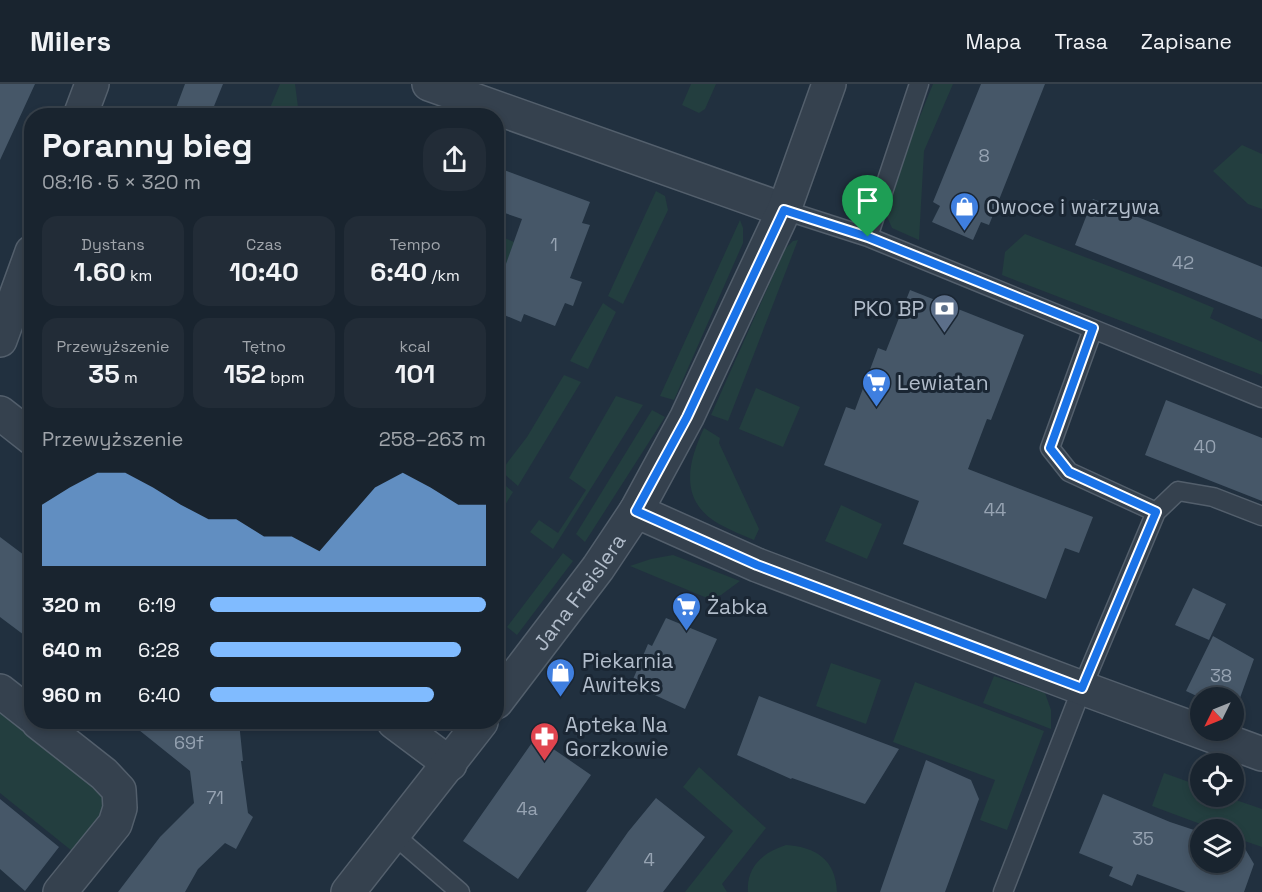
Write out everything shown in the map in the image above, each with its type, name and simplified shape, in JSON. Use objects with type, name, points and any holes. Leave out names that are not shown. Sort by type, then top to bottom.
[{"type":"street","points":[[84,108],[92,84]]},
{"type":"street","points":[[429,84],[497,108]]},
{"type":"street","name":"Jana Freislera","points":[[504,691],[598,568],[636,511],[687,417],[784,210],[830,84]]},
{"type":"street","points":[[504,111],[784,210]]},
{"type":"street","points":[[0,340],[24,274]]},
{"type":"street","points":[[0,413],[24,432]]},
{"type":"street","points":[[636,511],[757,565],[1262,754]]},
{"type":"street","points":[[0,691],[24,710]]},
{"type":"street","points":[[47,729],[104,774],[119,790],[120,808],[115,824],[60,892]]},
{"type":"street","points":[[403,729],[450,764]]},
{"type":"street","points":[[348,892],[477,729]]},
{"type":"lane","points":[[868,237],[920,84]]},
{"type":"lane","points":[[784,210],[868,237],[1262,398]]},
{"type":"lane","points":[[1093,328],[1050,448],[1069,472],[1156,512]]},
{"type":"lane","points":[[1003,892],[1082,688],[1156,512],[1178,491],[1214,497],[1262,516]]},
{"type":"lane","points":[[394,835],[460,892]]},
{"type":"green space","points":[[280,84],[295,84],[298,108],[270,108]]},
{"type":"green space","points":[[691,84],[716,84],[705,109],[699,113],[682,105]]},
{"type":"green space","points":[[933,84],[953,84],[924,151],[919,240],[892,228],[885,212],[901,163]]},
{"type":"green space","points":[[1242,145],[1262,154],[1262,209],[1248,204],[1213,171]]},
{"type":"green space","points":[[656,191],[665,196],[668,210],[623,304],[608,296]]},
{"type":"green space","points":[[740,220],[743,228],[743,243],[674,400],[660,396]]},
{"type":"green space","points":[[1025,234],[1214,308],[1210,318],[1262,342],[1262,375],[1002,275],[1005,252]]},
{"type":"green space","points":[[504,238],[514,242],[504,270]]},
{"type":"green space","points":[[798,240],[728,421],[711,415],[785,249],[793,241]]},
{"type":"green space","points":[[603,303],[616,312],[588,369],[570,361]]},
{"type":"green space","points":[[564,375],[581,382],[518,486],[504,474],[504,467],[527,437]]},
{"type":"green space","points":[[756,388],[800,407],[783,447],[739,429]]},
{"type":"green space","points":[[616,396],[643,405],[553,549],[530,532],[539,520],[558,533],[586,490],[569,478]]},
{"type":"green space","points":[[652,410],[665,417],[585,542],[576,534]]},
{"type":"green space","points":[[704,428],[720,438],[719,443],[759,529],[754,540],[719,524],[706,515],[692,493],[691,468]]},
{"type":"green space","points":[[504,484],[513,492],[504,507]]},
{"type":"green space","points":[[841,505],[882,524],[867,559],[825,541]]},
{"type":"green space","points":[[563,553],[573,561],[517,635],[507,627]]},
{"type":"green space","points":[[673,555],[740,581],[721,595],[707,598],[630,566]]},
{"type":"green space","points":[[831,663],[881,680],[866,724],[816,706]]},
{"type":"green space","points":[[994,676],[1045,693],[1051,710],[1051,729],[983,703]]},
{"type":"green space","points":[[915,682],[1044,731],[1007,830],[980,820],[995,780],[893,742]]},
{"type":"green space","points":[[0,705],[24,724],[24,729],[30,729],[104,788],[106,810],[72,851],[0,793]]},
{"type":"green space","points":[[699,767],[766,828],[722,884],[727,892],[685,892],[733,831],[683,787]]},
{"type":"green space","points":[[1164,773],[1190,782],[1190,807],[1244,807],[1244,803],[1262,809],[1262,847],[1244,841],[1244,819],[1190,820],[1152,806]]},
{"type":"green space","points":[[786,845],[815,852],[822,857],[833,871],[837,892],[748,892],[750,875],[758,861]]},
{"type":"building","points":[[0,84],[35,84],[0,160]]},
{"type":"building","points":[[185,84],[223,84],[213,108],[176,108]]},
{"type":"building","points":[[981,84],[1045,84],[989,225],[981,222],[973,240],[932,222],[940,206],[933,202]]},
{"type":"building","points":[[504,170],[590,202],[582,223],[590,225],[570,278],[582,282],[573,306],[565,303],[555,326],[524,314],[521,322],[504,315],[504,269],[522,219],[504,213]]},
{"type":"building","points":[[1093,199],[1262,267],[1262,319],[1075,245]]},
{"type":"building","points":[[910,290],[1024,335],[991,420],[987,419],[968,469],[1093,517],[1079,553],[1065,548],[1046,599],[903,544],[919,501],[824,465],[846,407],[855,410],[878,348],[886,351]]},
{"type":"building","points":[[1166,400],[1262,438],[1262,501],[1145,455]]},
{"type":"building","points":[[0,537],[24,555],[24,635],[0,617]]},
{"type":"building","points":[[1193,588],[1226,604],[1209,640],[1175,625]]},
{"type":"building","points":[[666,618],[717,639],[685,709],[631,684],[648,644],[652,646]]},
{"type":"building","points":[[1213,636],[1254,659],[1244,687],[1190,687],[1190,693],[1186,691]]},
{"type":"building","points":[[759,696],[899,749],[865,804],[791,779],[737,755]]},
{"type":"building","points":[[138,729],[240,729],[243,761],[241,761],[248,813],[253,817],[236,849],[225,843],[198,869],[185,892],[118,892],[160,837],[194,803],[190,771]]},
{"type":"building","points":[[536,737],[591,775],[518,879],[463,841]]},
{"type":"building","points":[[926,760],[971,780],[979,799],[945,892],[880,892]]},
{"type":"building","points":[[1103,794],[1190,829],[1190,873],[1244,873],[1244,847],[1254,864],[1244,892],[1186,892],[1137,874],[1132,886],[1109,876],[1113,867],[1079,853]]},
{"type":"building","points":[[656,798],[705,837],[663,892],[586,892],[628,832]]},
{"type":"building","points":[[0,799],[59,847],[25,891],[0,869]]},
{"type":"place","name":"Owoce i warzywa","points":[[965,232]]},
{"type":"place","name":"PKO BP","points":[[945,334]]},
{"type":"place","name":"Lewiatan","points":[[876,408]]},
{"type":"place","name":"Żabka","points":[[686,632]]},
{"type":"place","name":"Piekarnia Awiteks","points":[[561,698]]},
{"type":"place","name":"Apteka Na Gorzkowie","points":[[544,762]]},
{"type":"route","points":[[784,210],[868,237],[1093,328],[1050,448],[1069,472],[1156,512],[1082,688],[757,565],[636,511],[687,417],[784,210]]}]
